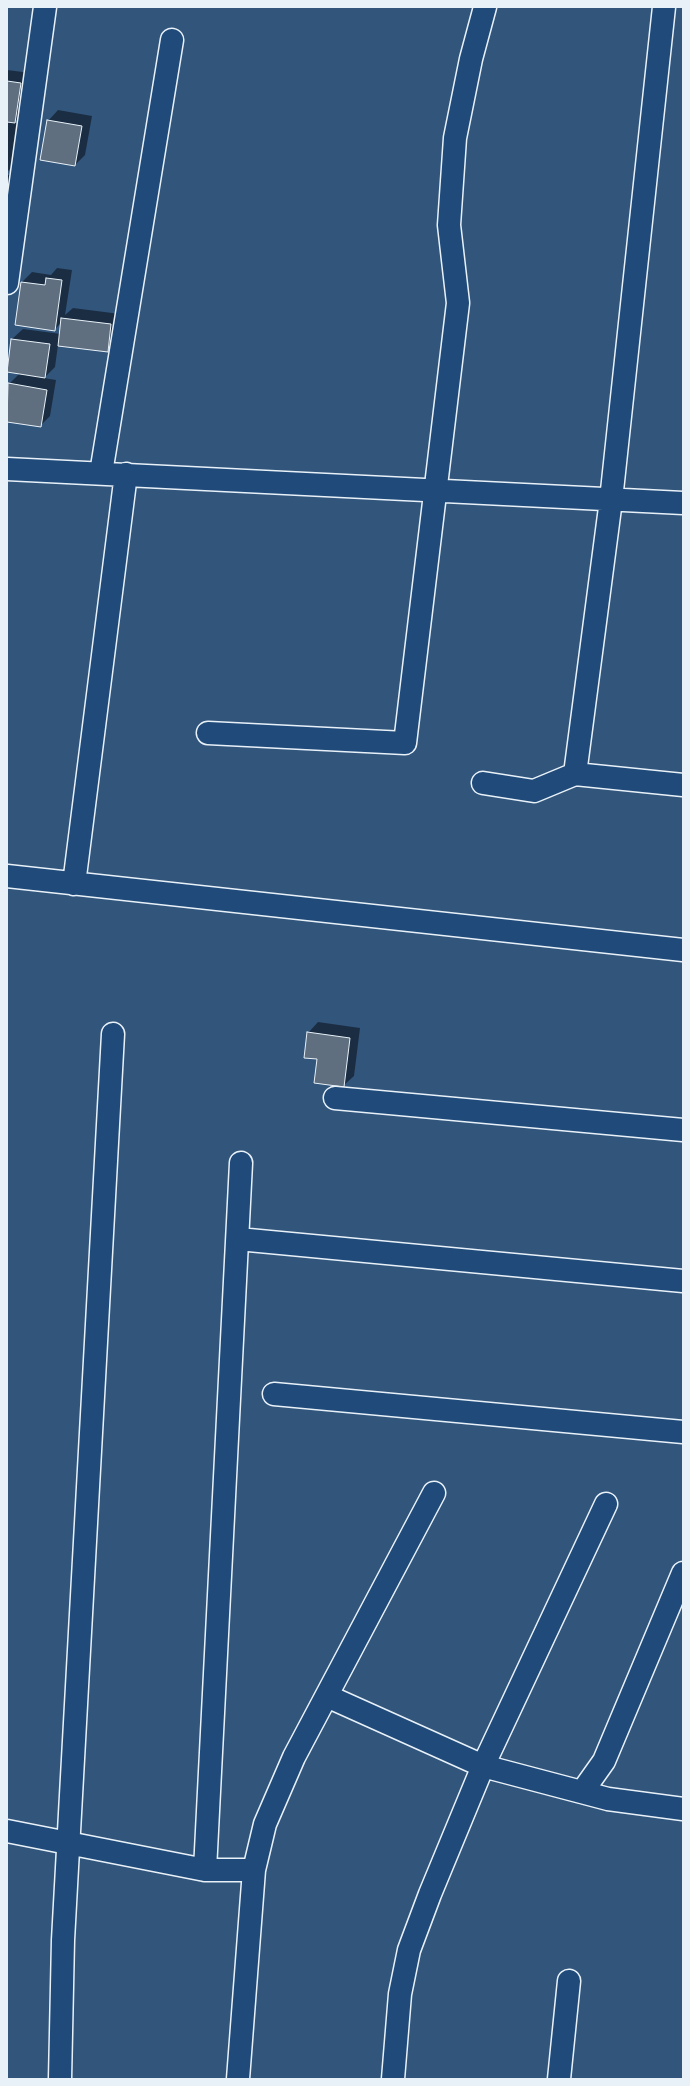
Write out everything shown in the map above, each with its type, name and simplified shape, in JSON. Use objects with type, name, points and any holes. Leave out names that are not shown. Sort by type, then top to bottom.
[{"type":"street","points":[[7,283],[45,7]]},
{"type":"street","points":[[208,733],[405,743],[437,491],[458,303],[450,225],[455,138],[471,59],[485,7]]},
{"type":"street","points":[[575,774],[611,500],[664,7]]},
{"type":"street","points":[[101,473],[172,40]]},
{"type":"street","points":[[7,469],[683,503]]},
{"type":"street","points":[[74,884],[126,474]]},
{"type":"street","points":[[483,783],[534,791],[575,774],[683,785]]},
{"type":"street","points":[[7,876],[683,950]]},
{"type":"street","points":[[60,2079],[63,1940],[70,1844],[113,1034]]},
{"type":"street","points":[[335,1098],[683,1130]]},
{"type":"street","points":[[205,1870],[241,1163]]},
{"type":"street","points":[[238,1239],[683,1281]]},
{"type":"street","points":[[274,1394],[683,1432]]},
{"type":"street","points":[[238,2079],[254,1870],[265,1824],[294,1757],[434,1493]]},
{"type":"street","points":[[393,2079],[400,1994],[409,1950],[430,1894],[483,1766],[606,1504]]},
{"type":"street","points":[[582,1792],[604,1761],[683,1573]]},
{"type":"street","points":[[327,1696],[483,1766],[608,1798],[683,1809]]},
{"type":"street","points":[[7,1831],[205,1870],[254,1870]]},
{"type":"street","points":[[560,2079],[569,1981]]},
{"type":"building","points":[[7,81],[21,83],[15,123],[7,122]]},
{"type":"building","points":[[47,120],[82,126],[75,166],[40,160]]},
{"type":"building","points":[[46,278],[62,280],[55,331],[15,325],[21,282],[45,285]]},
{"type":"building","points":[[61,318],[111,324],[108,352],[58,346]]},
{"type":"building","points":[[11,339],[50,344],[45,378],[7,372]]},
{"type":"building","points":[[8,383],[47,390],[41,427],[7,422]]},
{"type":"building","points":[[307,1032],[350,1038],[344,1087],[314,1083],[317,1059],[304,1058]]}]
